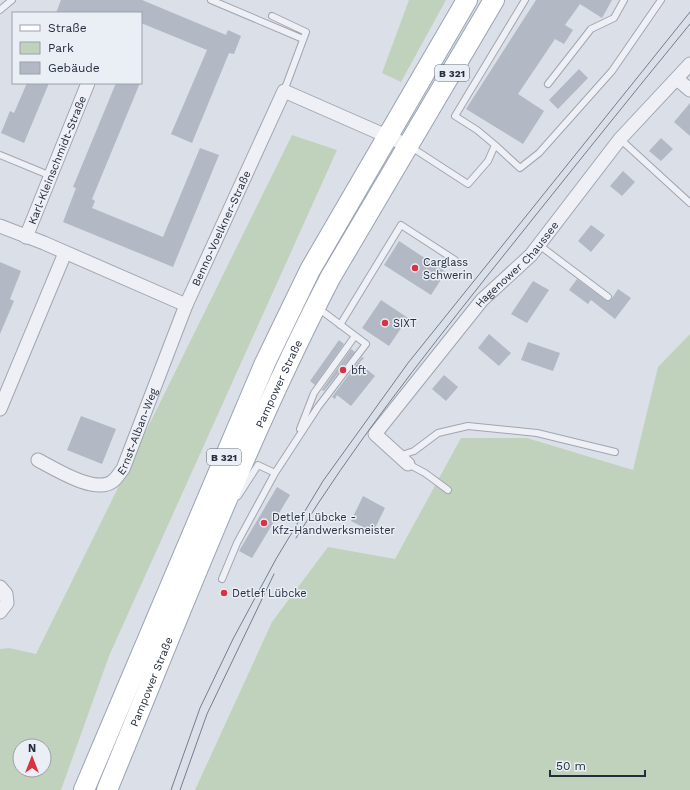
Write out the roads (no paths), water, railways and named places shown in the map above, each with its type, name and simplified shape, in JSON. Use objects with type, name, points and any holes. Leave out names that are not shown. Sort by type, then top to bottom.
[{"type":"main road","name":"Pampower Straße","points":[[84,790],[265,363],[310,270],[389,137],[467,0]]},
{"type":"main road","name":"Pampower Straße","points":[[107,790],[250,444],[315,306],[407,145],[494,0]]},
{"type":"street","name":"Hagenower Chaussee","points":[[404,460],[375,434],[482,300],[531,255],[620,139],[690,64]]},
{"type":"street","points":[[677,79],[690,90]]},
{"type":"street","name":"Karl-Kleinschmidt-Straße","points":[[26,237],[88,84]]},
{"type":"street","points":[[284,91],[407,145]]},
{"type":"street","name":"Benno-Voelkner-Straße","points":[[186,305],[284,91]]},
{"type":"street","points":[[0,226],[186,305]]},
{"type":"street","points":[[0,409],[65,253]]},
{"type":"street","name":"Ernst-Alban-Weg","points":[[38,460],[61,473],[92,485],[102,485],[112,482],[123,469],[186,305]]},
{"type":"street","points":[[0,588],[6,594],[7,603],[0,612]]},
{"type":"lane","points":[[0,10],[12,0]]},
{"type":"lane","points":[[212,0],[303,39]]},
{"type":"lane","points":[[525,0],[455,116],[477,130],[520,168],[539,153],[612,71],[661,0]]},
{"type":"lane","points":[[548,84],[591,29],[614,18],[624,0]]},
{"type":"lane","points":[[272,16],[306,32],[284,91]]},
{"type":"lane","points":[[620,139],[690,203]]},
{"type":"lane","points":[[407,145],[420,151],[468,184],[488,161],[495,145]]},
{"type":"lane","points":[[0,154],[51,176]]},
{"type":"lane","points":[[340,324],[401,224],[454,260]]},
{"type":"lane","points":[[539,245],[608,297]]},
{"type":"lane","points":[[222,579],[238,543],[275,473],[318,407],[366,344],[315,306]]},
{"type":"lane","points":[[295,442],[314,393],[355,336]]},
{"type":"lane","points":[[448,490],[404,460],[438,433],[468,426],[537,433],[615,452]]},
{"type":"lane","points":[[215,531],[258,465],[275,473]]},
{"type":"tram line","points":[[171,790],[200,708],[233,639],[276,559],[323,481],[408,363],[690,12]]},
{"type":"tram line","points":[[296,538],[340,470],[412,372],[690,24]]},
{"type":"tram line","points":[[180,790],[207,714],[274,574]]},
{"type":"place","name":"Carglass Schwerin","points":[[415,268]]},
{"type":"place","name":"SIXT","points":[[385,323]]},
{"type":"place","name":"bft","points":[[343,370]]},
{"type":"place","name":"Detlef Lübcke - Kfz-Handwerksmeister","points":[[264,523]]},
{"type":"place","name":"Detlef Lübcke","points":[[224,593]]}]
